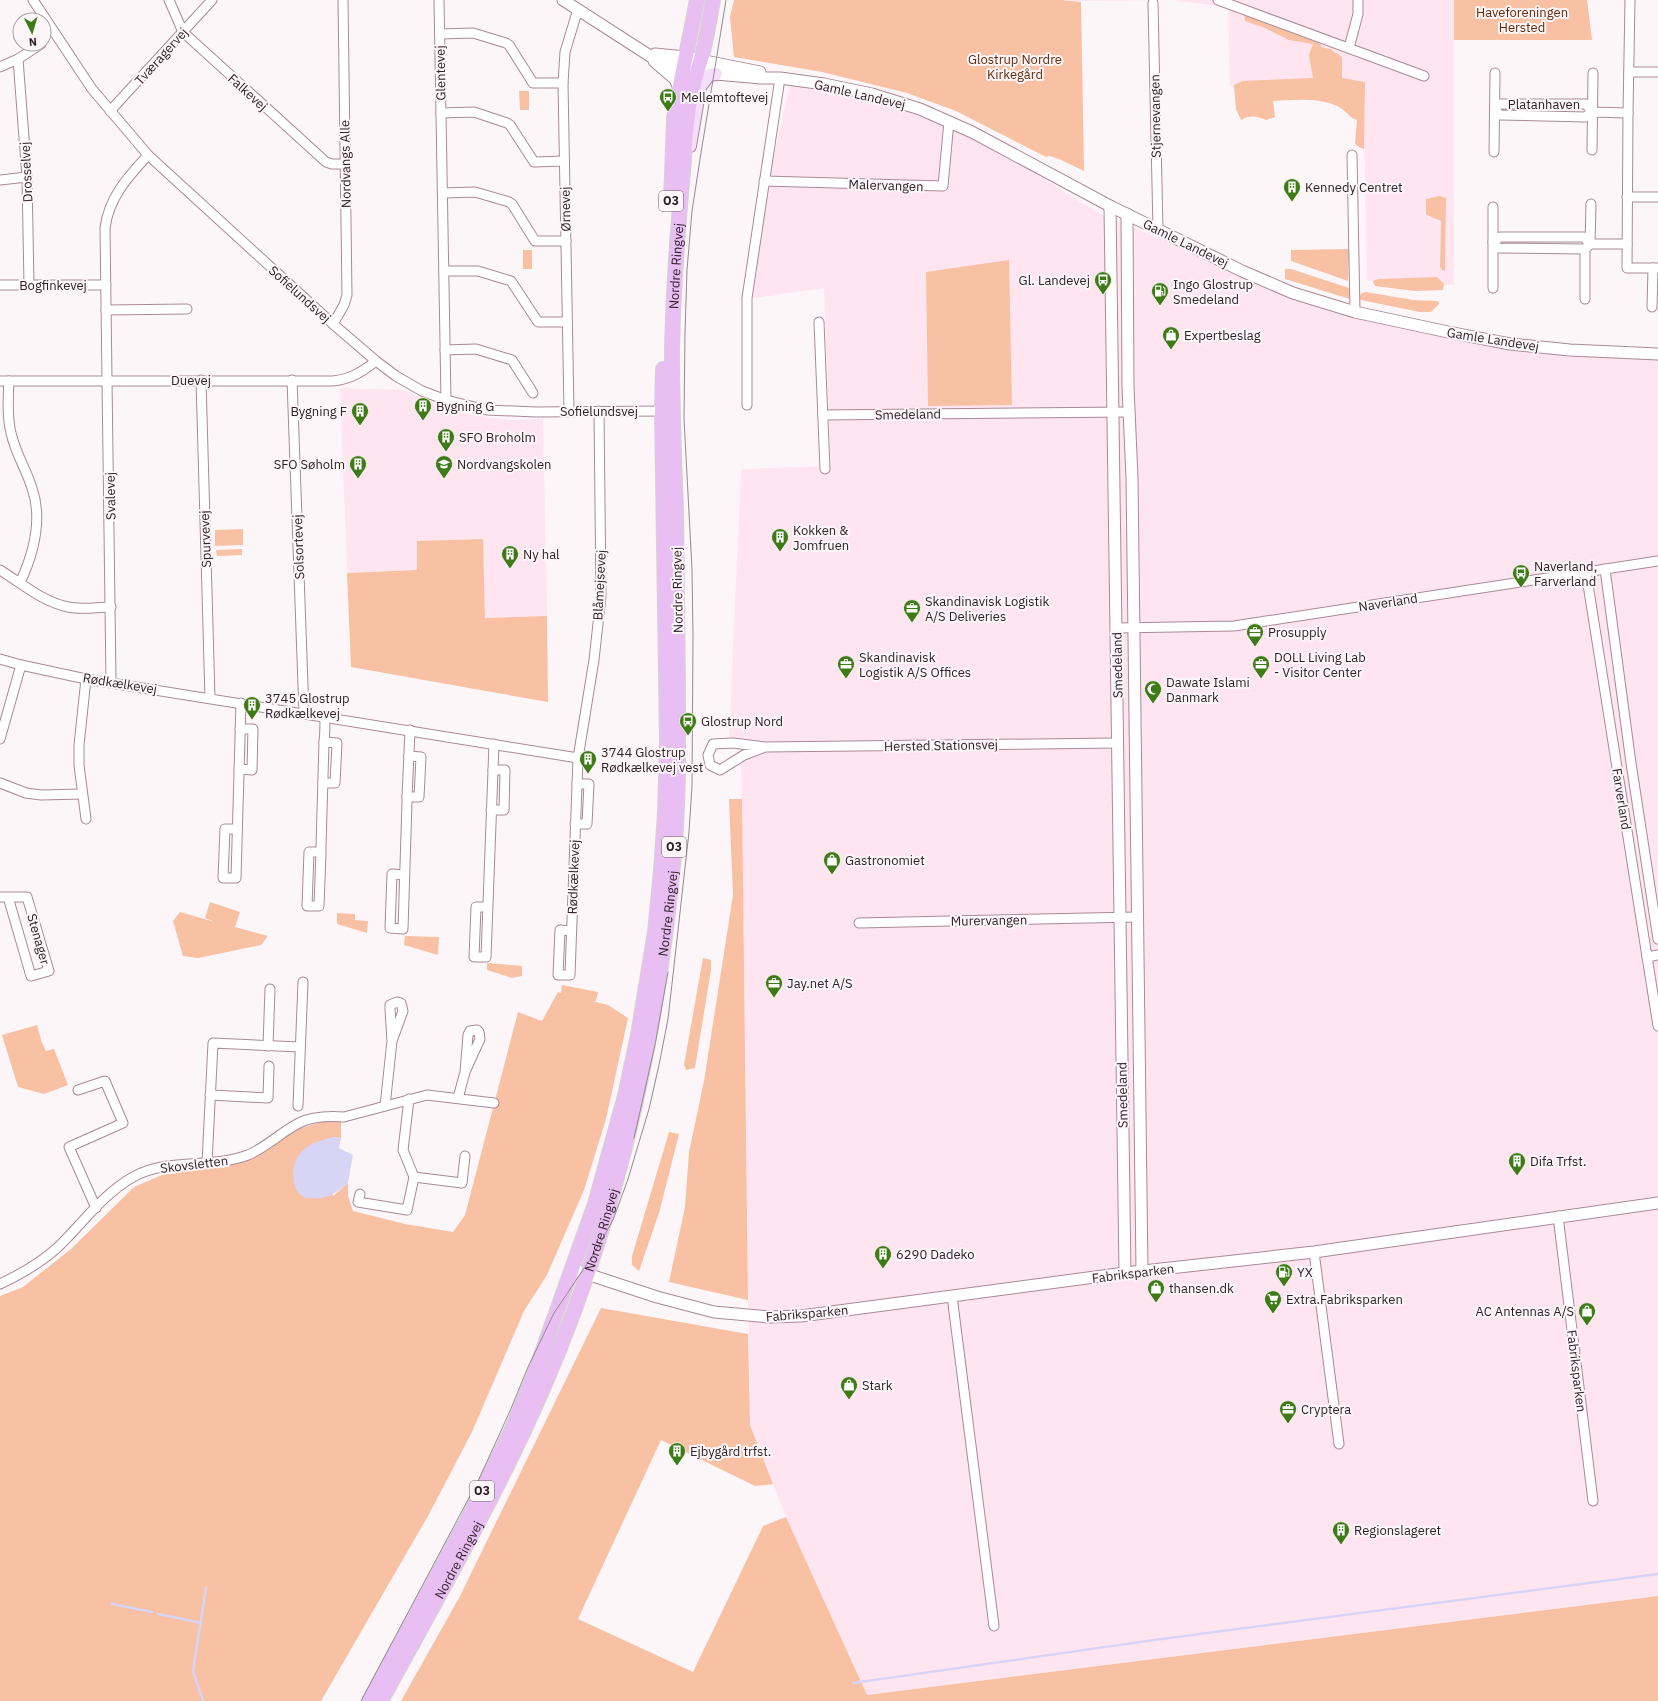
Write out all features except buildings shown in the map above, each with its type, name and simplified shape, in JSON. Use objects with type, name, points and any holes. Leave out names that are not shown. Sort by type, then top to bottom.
[{"type":"main road","name":"Nordre Ringvej","points":[[381,1701],[477,1525],[523,1434],[570,1322],[587,1275],[621,1163],[641,1082],[650,1034],[665,936],[674,855],[678,749],[676,509],[672,410],[672,348],[678,220],[686,128],[691,95],[697,0]]},
{"type":"main road","points":[[692,63],[702,0]]},
{"type":"main road","name":"Nordre Ringvej","points":[[369,1701],[490,1477],[534,1375],[595,1204],[625,1096],[638,1035],[654,932],[661,871],[665,813],[667,742],[662,411],[666,270],[671,202],[674,119],[679,88],[692,63],[713,0]]},
{"type":"main road","points":[[684,161],[688,156],[691,143],[700,88],[709,75],[716,74]]},
{"type":"street","name":"Sofielundsvej","points":[[33,0],[92,89],[148,155],[333,324],[376,361],[413,386],[446,400],[487,410],[536,412],[662,411]]},
{"type":"street","name":"Falkevej","points":[[169,0],[183,32],[326,162],[332,164],[345,164]]},
{"type":"street","name":"Tværagervej","points":[[110,112],[212,0]]},
{"type":"street","name":"Nordvangs Alle","points":[[333,324],[344,305],[347,295],[343,0]]},
{"type":"street","name":"Glentevej","points":[[439,0],[446,400]]},
{"type":"street","points":[[563,0],[643,51],[675,79],[679,88]]},
{"type":"street","points":[[1218,0],[1424,76]]},
{"type":"street","points":[[1349,48],[1357,20],[1358,0]]},
{"type":"street","points":[[1630,0],[1627,268],[1656,268],[1652,307]]},
{"type":"street","name":"Stjernevangen","points":[[1153,3],[1158,230]]},
{"type":"street","name":"Ørnevej","points":[[569,411],[563,83],[565,52],[578,9]]},
{"type":"street","name":"Glentevej","points":[[440,34],[474,33],[508,44],[533,83],[563,83]]},
{"type":"street","points":[[52,37],[56,34]]},
{"type":"street","points":[[643,51],[692,63]]},
{"type":"street","points":[[0,67],[18,59],[29,52]]},
{"type":"street","name":"Drosselvej","points":[[18,59],[27,177],[29,285]]},
{"type":"street","name":"Gamle Landevej","points":[[692,63],[716,74],[780,78]]},
{"type":"street","name":"Gamle Landevej","points":[[692,63],[736,67],[780,78],[824,84],[872,94],[906,104],[949,121],[1110,206],[1242,271],[1286,290],[1355,312],[1434,330],[1510,344],[1570,350],[1658,354]]},
{"type":"street","points":[[1629,72],[1658,72]]},
{"type":"street","name":"Platanhaven","points":[[1592,150],[1593,73]]},
{"type":"street","name":"Platanhaven","points":[[1494,74],[1494,152]]},
{"type":"street","points":[[747,405],[747,298],[780,78]]},
{"type":"street","name":"Platanhaven","points":[[1495,110],[1499,104],[1586,104],[1592,112]]},
{"type":"street","name":"Glentevej","points":[[441,113],[474,112],[507,123],[510,125],[534,162],[564,161]]},
{"type":"street","name":"Platanhaven","points":[[1592,112],[1628,113]]},
{"type":"street","name":"Malervangen","points":[[764,181],[943,186],[949,121]]},
{"type":"street","name":"Svalevej","points":[[111,682],[105,237],[108,214],[112,200],[125,181],[148,155]]},
{"type":"street","points":[[1352,155],[1355,312]]},
{"type":"street","points":[[0,180],[27,177]]},
{"type":"street","points":[[442,192],[475,192],[509,202],[512,204],[535,242],[566,241]]},
{"type":"street","points":[[1627,197],[1658,197]]},
{"type":"street","points":[[1585,299],[1591,204]]},
{"type":"street","name":"Smedeland","points":[[1110,206],[1125,1273]]},
{"type":"street","points":[[1492,288],[1493,207]]},
{"type":"street","name":"Smedeland","points":[[1126,214],[1129,412],[1132,474],[1136,917],[1142,1271]]},
{"type":"street","points":[[1493,242],[1500,237],[1584,237],[1588,247]]},
{"type":"street","points":[[1588,247],[1627,244]]},
{"type":"street","points":[[444,271],[478,271],[510,281],[538,322],[567,322]]},
{"type":"street","name":"Bogfinkevej","points":[[0,285],[106,285]]},
{"type":"street","points":[[106,310],[187,309]]},
{"type":"street","points":[[819,322],[825,469]]},
{"type":"street","points":[[445,350],[476,348],[512,360],[533,393]]},
{"type":"street","name":"Duevej","points":[[4,381],[344,380],[364,371],[376,361]]},
{"type":"street","name":"Spurvevej","points":[[201,380],[210,698]]},
{"type":"street","name":"Solsortevej","points":[[292,380],[304,713]]},
{"type":"street","points":[[4,381],[10,432],[32,487],[36,505],[37,520],[34,543],[27,568],[20,583]]},
{"type":"street","name":"Blåmejsevej","points":[[578,758],[593,668],[601,596],[599,411]]},
{"type":"street","name":"Smedeland","points":[[823,415],[1129,412]]},
{"type":"street","name":"Naverland","points":[[1116,628],[1234,626],[1658,561]]},
{"type":"street","name":"Farverland","points":[[1605,569],[1631,763],[1658,939]]},
{"type":"street","points":[[0,570],[47,600],[67,607],[111,607]]},
{"type":"street","name":"Farverland","points":[[1586,572],[1658,1026]]},
{"type":"street","name":"Rødkælkevej","points":[[0,658],[21,665],[86,679],[325,716],[578,758],[572,931]]},
{"type":"street","points":[[0,739],[21,665]]},
{"type":"street","points":[[86,679],[79,745],[79,765],[86,819]]},
{"type":"street","points":[[237,829],[225,829],[223,878],[236,878],[241,703]]},
{"type":"street","points":[[321,852],[309,852],[307,906],[319,906],[321,852],[325,716]]},
{"type":"street","points":[[404,875],[392,874],[390,928],[402,929],[410,730]]},
{"type":"street","name":"Hersted Stationsvej","points":[[765,747],[744,755],[720,770],[710,765],[708,755],[714,744],[733,743],[765,747],[1117,743]]},
{"type":"street","points":[[488,907],[476,907],[474,957],[486,957],[492,810],[494,744]]},
{"type":"street","points":[[1617,766],[1631,763]]},
{"type":"street","points":[[1117,769],[1135,769]]},
{"type":"street","points":[[0,783],[26,793],[33,794],[54,796],[82,794]]},
{"type":"street","points":[[1632,865],[1646,863]]},
{"type":"street","name":"Stenager","points":[[4,897],[27,897],[49,971],[31,976],[4,897]]},
{"type":"street","points":[[1120,917],[1136,917]]},
{"type":"street","name":"Murervangen","points":[[859,923],[1120,917]]},
{"type":"street","points":[[1643,931],[1656,929]]},
{"type":"street","points":[[1647,957],[1658,956]]},
{"type":"street","points":[[298,1106],[303,982]]},
{"type":"street","points":[[268,1046],[270,989]]},
{"type":"street","points":[[385,1106],[392,1041]]},
{"type":"street","points":[[207,1163],[213,1043],[300,1047]]},
{"type":"street","points":[[210,1095],[268,1098],[269,1066]]},
{"type":"street","points":[[458,1098],[465,1072]]},
{"type":"street","points":[[78,1090],[105,1081],[123,1123],[69,1147],[96,1208]]},
{"type":"street","name":"Skovsletten","points":[[0,1284],[33,1267],[48,1255],[112,1192],[135,1176],[165,1166],[224,1162],[262,1148],[299,1123],[320,1117],[344,1117],[427,1095],[494,1103]]},
{"type":"street","points":[[360,1194],[358,1202],[407,1210],[414,1177],[403,1150],[409,1099]]},
{"type":"street","points":[[414,1177],[462,1183],[465,1156]]},
{"type":"street","name":"Fabriksparken","points":[[572,1270],[694,1308],[714,1312],[769,1317],[800,1316],[1125,1273],[1314,1252],[1558,1216],[1658,1203]]},
{"type":"street","name":"Fabriksparken","points":[[1558,1216],[1593,1501]]},
{"type":"street","points":[[1314,1252],[1339,1444]]},
{"type":"street","points":[[952,1296],[994,1626]]},
{"type":"shaded area","points":[[1063,0],[1171,0],[1081,1]]},
{"type":"shaded area","points":[[1171,0],[1454,0],[1454,285],[1367,281],[1363,83],[1230,87],[1228,7]]},
{"type":"shaded area","points":[[790,85],[879,100],[984,142],[1100,214],[1220,263],[1407,330],[1538,351],[1658,353],[1658,1596],[867,1695],[786,1517],[750,1425],[741,741],[729,740],[741,469],[831,466],[824,288],[740,300]]},
{"type":"shaded area","name":"Nordvangskolen","points":[[340,388],[403,390],[458,412],[509,420],[543,419],[547,616],[485,618],[483,539],[417,570],[347,573]]},
{"type":"shaded area","points":[[333,1137],[341,1138],[339,1148],[353,1155],[348,1183],[338,1191],[324,1198],[305,1198],[298,1192],[294,1185],[293,1174],[299,1154],[316,1142]]},
{"type":"green space","name":"Glostrup Nordre Kirkegård","points":[[734,0],[1062,0],[1081,2],[1084,171],[1059,159],[1049,156],[1046,157],[956,111],[907,93],[822,72],[734,57],[730,17]]},
{"type":"green space","name":"Haveforeningen Hersted","points":[[1454,0],[1587,0],[1592,40],[1454,40]]},
{"type":"green space","points":[[1244,11],[1320,40],[1321,47],[1330,49],[1342,57],[1342,78],[1365,82],[1364,149],[1355,144],[1357,120],[1352,118],[1339,107],[1316,100],[1273,101],[1275,117],[1266,120],[1257,117],[1250,117],[1241,120],[1236,109],[1234,85],[1243,81],[1313,78],[1309,55],[1313,44],[1289,40],[1265,28],[1245,21]]},
{"type":"green space","points":[[519,91],[529,91],[529,110],[520,110]]},
{"type":"green space","points":[[1440,196],[1446,198],[1445,270],[1443,271],[1440,267],[1441,221],[1426,214],[1426,199]]},
{"type":"green space","points":[[1349,249],[1348,281],[1291,261],[1291,250]]},
{"type":"green space","points":[[523,250],[532,250],[532,269],[523,269]]},
{"type":"green space","points":[[1009,260],[1012,405],[928,406],[926,272]]},
{"type":"green space","points":[[1285,269],[1291,269],[1349,288],[1350,299],[1285,279]]},
{"type":"green space","points":[[1437,277],[1444,284],[1443,290],[1415,291],[1375,286],[1373,282],[1374,280],[1380,279]]},
{"type":"green space","points":[[1366,292],[1413,300],[1437,301],[1439,304],[1431,312],[1420,312],[1361,300],[1359,297],[1362,293]]},
{"type":"green space","points":[[243,529],[243,545],[215,546],[215,530]]},
{"type":"green space","points":[[483,539],[485,618],[547,616],[548,702],[351,667],[347,573],[417,570],[417,541]]},
{"type":"green space","points":[[242,549],[242,555],[217,556],[216,550]]},
{"type":"green space","points":[[729,799],[742,799],[748,1300],[669,1282],[685,1207],[689,1152],[704,1081],[733,895]]},
{"type":"green space","points":[[210,902],[240,912],[235,927],[268,936],[261,945],[198,958],[183,956],[173,921],[180,912],[215,922],[205,918]]},
{"type":"green space","points":[[337,913],[355,914],[355,920],[368,921],[367,933],[337,924]]},
{"type":"green space","points":[[405,936],[439,937],[438,955],[404,945]]},
{"type":"green space","points":[[703,958],[711,960],[711,970],[695,1068],[686,1070],[684,1065]]},
{"type":"green space","points":[[487,963],[522,966],[522,976],[512,978],[487,970]]},
{"type":"green space","points":[[562,985],[598,992],[596,1001],[592,1001],[608,1005],[628,1018],[606,1119],[584,1190],[547,1275],[524,1311],[472,1432],[428,1516],[321,1701],[0,1701],[0,1296],[23,1287],[71,1249],[134,1187],[162,1175],[196,1169],[227,1167],[254,1157],[297,1129],[325,1121],[341,1121],[341,1138],[333,1137],[313,1144],[333,1196],[348,1183],[348,1196],[353,1211],[405,1224],[453,1232],[465,1215],[518,1012],[542,1021],[558,992],[561,993]]},
{"type":"green space","points":[[37,1025],[46,1051],[54,1049],[68,1085],[44,1094],[18,1087],[2,1035]]},
{"type":"green space","points":[[669,1132],[679,1134],[659,1213],[639,1271],[632,1265],[632,1256]]},
{"type":"green space","points":[[601,1308],[748,1334],[750,1425],[773,1484],[755,1486],[661,1440],[578,1619],[693,1672],[763,1526],[786,1517],[867,1695],[1658,1596],[1658,1701],[401,1701],[460,1596]]},
{"type":"waterway","points":[[853,1683],[1154,1640],[1658,1574]]},
{"type":"waterway","points":[[203,1701],[193,1671],[206,1588]]},
{"type":"waterway","points":[[112,1604],[152,1612]]},
{"type":"waterway","points":[[158,1614],[201,1623]]},
{"type":"tram line","points":[[361,1701],[479,1479],[528,1367],[554,1313],[593,1255],[613,1220],[628,1179],[649,1109],[659,1065],[668,1019],[689,832],[692,786],[692,569],[684,419],[687,270],[692,211],[726,0]]},
{"type":"tram line","points":[[634,1138],[655,1045],[668,972]]},
{"type":"place","name":"Mellemtoftevej","points":[[668,112]]},
{"type":"place","name":"Kennedy Centret","points":[[1292,202]]},
{"type":"place","name":"Gl. Landevej","points":[[1103,295]]},
{"type":"place","name":"Ingo Glostrup Smedeland","points":[[1160,306]]},
{"type":"place","name":"Expertbeslag","points":[[1171,350]]},
{"type":"place","name":"Bygning G","points":[[423,421]]},
{"type":"place","name":"Bygning F","points":[[360,426]]},
{"type":"place","name":"SFO Broholm","points":[[446,452]]},
{"type":"place","name":"SFO Søholm","points":[[358,479]]},
{"type":"place","name":"Nordvangskolen","points":[[444,479]]},
{"type":"place","name":"Kokken & Jomfruen","points":[[780,552]]},
{"type":"place","name":"Ny hal","points":[[510,569]]},
{"type":"place","name":"Naverland, Farverland","points":[[1521,588]]},
{"type":"place","name":"Skandinavisk Logistik A/S Deliveries","points":[[912,623]]},
{"type":"place","name":"Prosupply","points":[[1255,647]]},
{"type":"place","name":"Skandinavisk Logistik A/S Offices","points":[[846,679]]},
{"type":"place","name":"DOLL Living Lab - Visitor Center","points":[[1261,679]]},
{"type":"place","name":"Dawate Islami Danmark","points":[[1153,704]]},
{"type":"place","name":"3745 Glostrup Rødkælkevej","points":[[252,720]]},
{"type":"place","name":"Glostrup Nord","points":[[688,736]]},
{"type":"place","name":"3744 Glostrup Rødkælkevej vest","points":[[588,774]]},
{"type":"place","name":"Gastronomiet","points":[[832,875]]},
{"type":"place","name":"Jay.net A/S","points":[[774,998]]},
{"type":"place","name":"Difa Trfst.","points":[[1517,1176]]},
{"type":"place","name":"6290 Dadeko","points":[[883,1269]]},
{"type":"place","name":"YX","points":[[1284,1287]]},
{"type":"place","name":"thansen.dk","points":[[1156,1303]]},
{"type":"place","name":"Extra.Fabriksparken","points":[[1273,1314]]},
{"type":"place","name":"AC Antennas A/S","points":[[1587,1326]]},
{"type":"place","name":"Stark","points":[[849,1400]]},
{"type":"place","name":"Cryptera","points":[[1288,1424]]},
{"type":"place","name":"Ejbygård trfst.","points":[[677,1466]]},
{"type":"place","name":"Regionslageret","points":[[1341,1545]]}]
